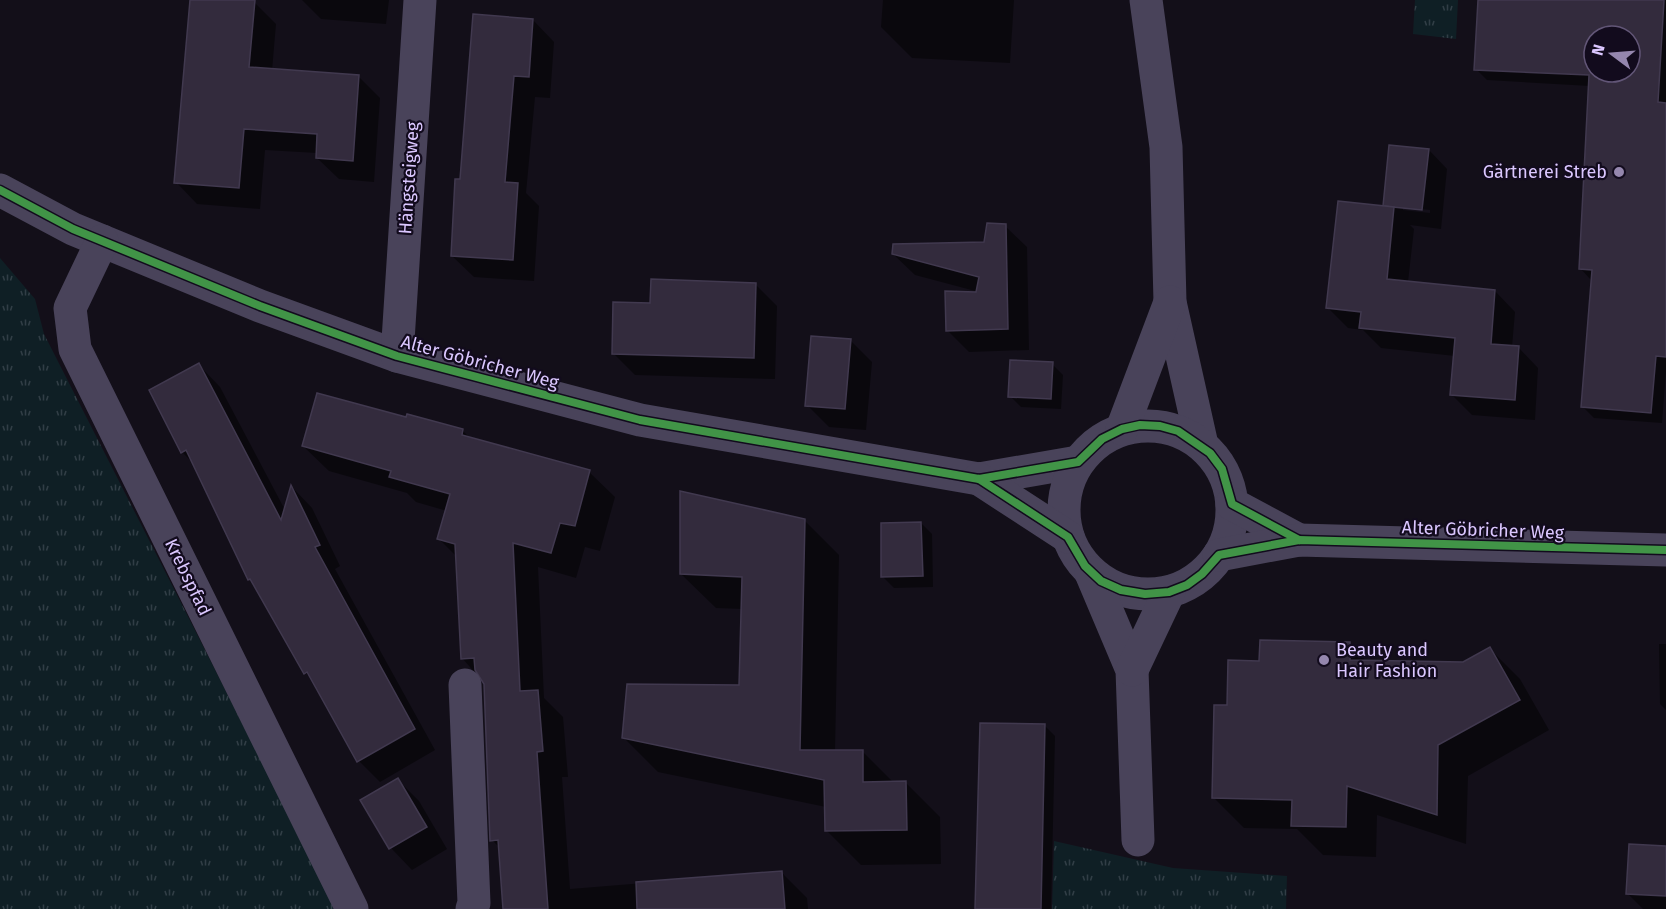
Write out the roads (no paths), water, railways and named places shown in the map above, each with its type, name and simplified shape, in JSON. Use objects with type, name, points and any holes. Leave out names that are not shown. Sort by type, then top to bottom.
[{"type":"street","name":"Hängsteigweg","points":[[397,356],[420,0]]},
{"type":"street","points":[[1146,0],[1166,147],[1170,302],[1202,445]]},
{"type":"street","name":"Alter Göbricher Weg","points":[[0,190],[73,229],[260,306],[397,356],[640,420],[979,479],[1078,462]]},
{"type":"street","name":"Krebspfad","points":[[102,241],[70,308],[75,349],[352,909]]},
{"type":"street","points":[[1122,429],[1170,302]]},
{"type":"street","points":[[1091,573],[1121,590],[1145,594],[1169,592],[1202,574],[1219,555],[1229,530],[1232,504],[1222,469],[1202,445],[1178,431],[1160,426],[1140,425],[1122,429],[1102,439],[1078,462],[1066,494],[1063,511],[1068,537],[1091,573],[1132,670],[1138,840]]},
{"type":"street","name":"Alter Göbricher Weg","points":[[979,479],[1068,537]]},
{"type":"street","name":"Alter Göbricher Weg","points":[[1232,504],[1299,540]]},
{"type":"street","name":"Alter Göbricher Weg","points":[[1219,555],[1299,540],[1666,550]]},
{"type":"street","points":[[1132,670],[1169,592]]},
{"type":"street","points":[[465,685],[474,903],[472,909]]},
{"type":"place","name":"Gärtnerei Streb","points":[[1619,172]]},
{"type":"place","name":"Beauty and Hair Fashion","points":[[1324,660]]}]
